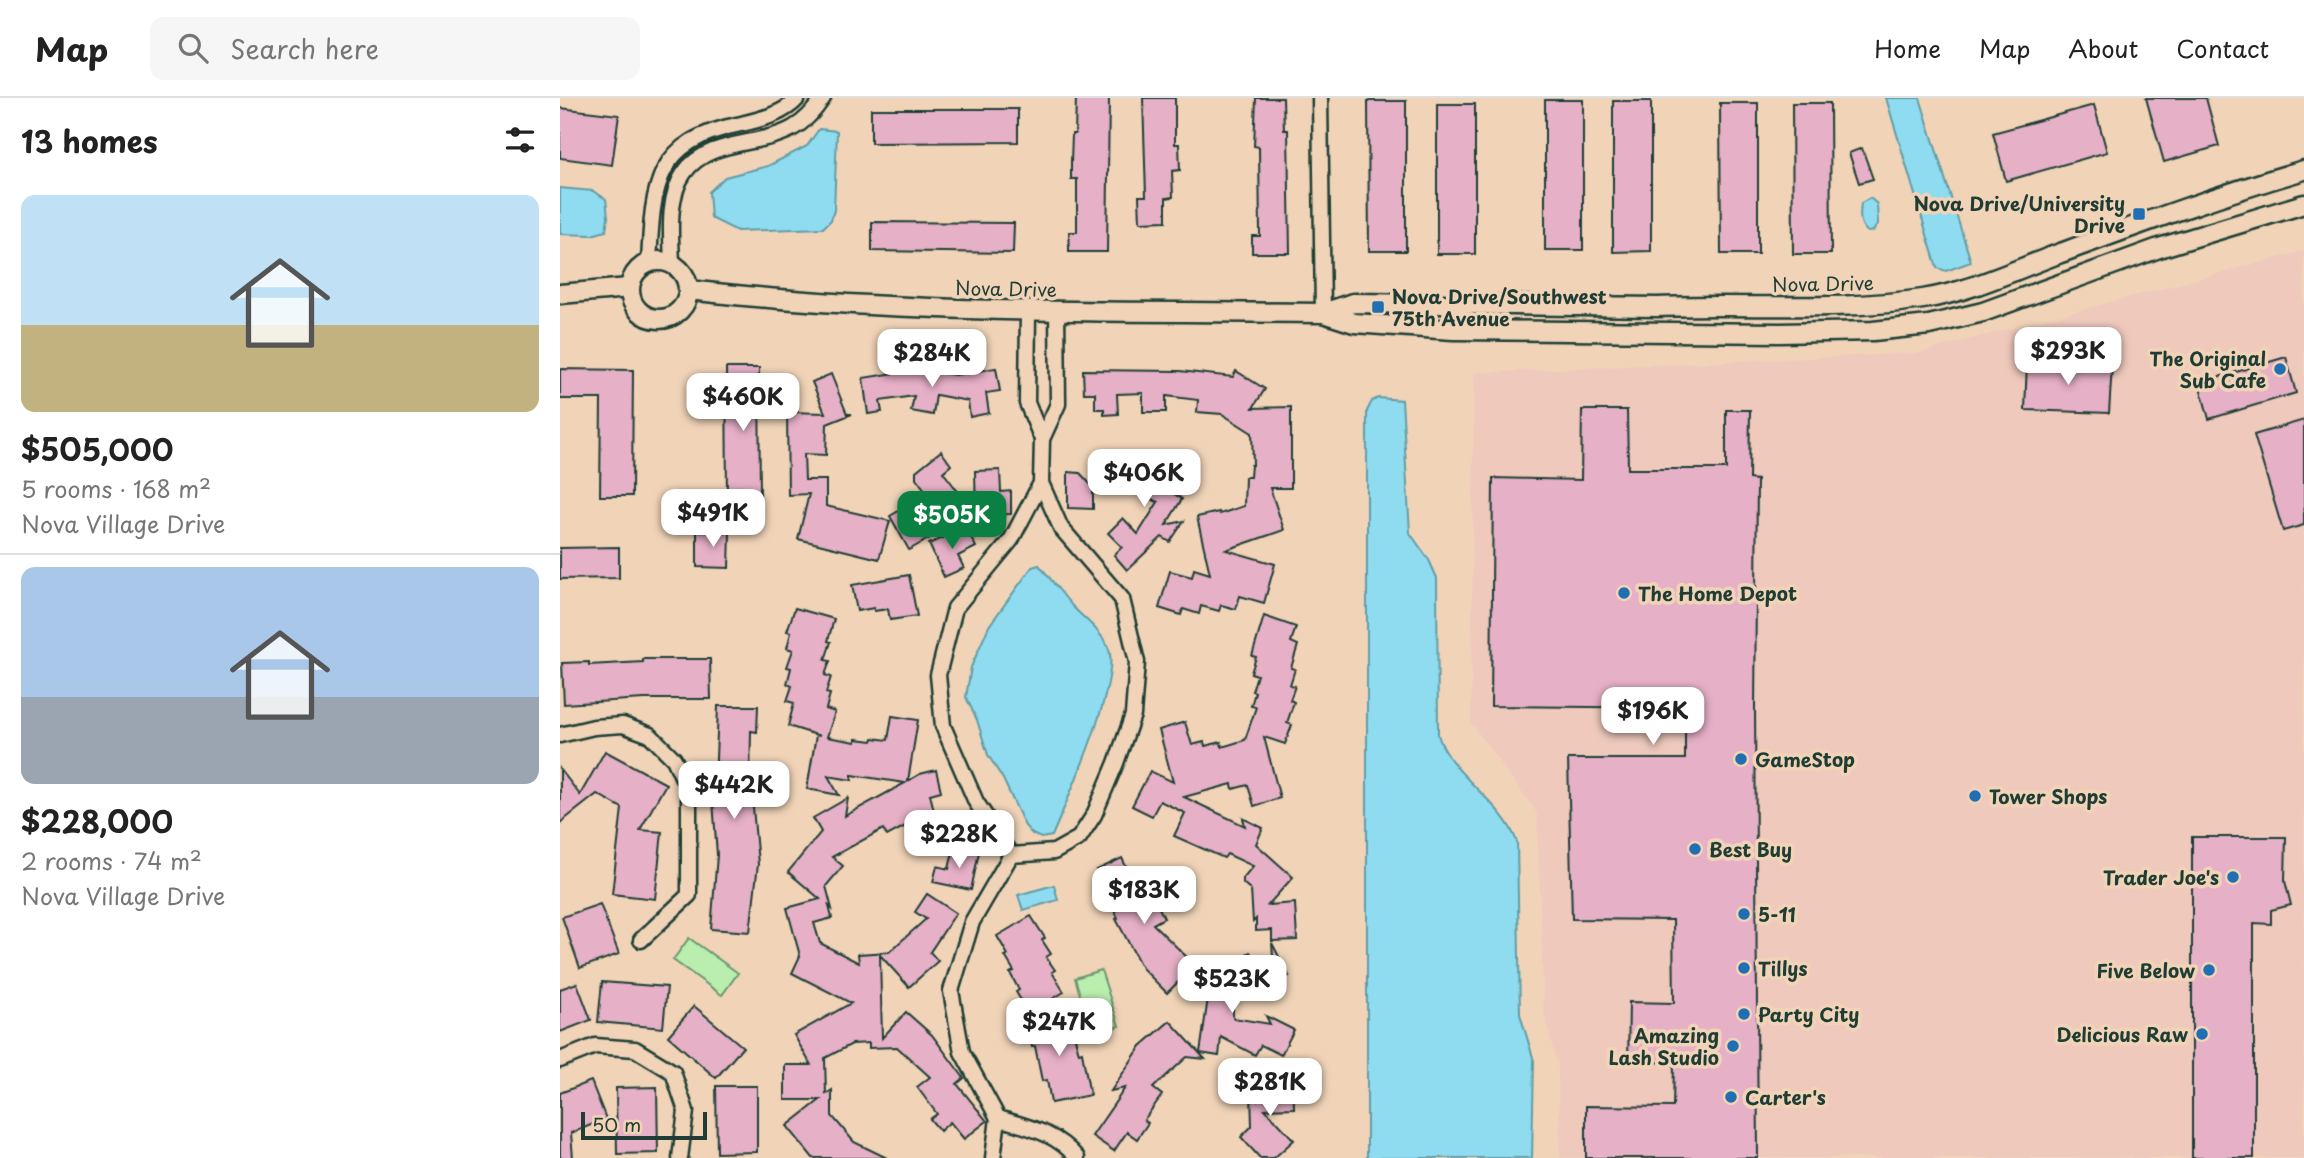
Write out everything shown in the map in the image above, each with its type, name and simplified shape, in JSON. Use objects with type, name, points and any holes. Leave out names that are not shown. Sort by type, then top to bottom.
[{"type":"street","points":[[649,262],[655,191],[667,162],[687,143],[713,130],[760,120],[783,111],[799,98]]},
{"type":"street","points":[[671,263],[671,226],[675,196],[684,173],[699,159],[719,148],[765,139],[793,128],[811,115],[823,98]]},
{"type":"street","points":[[1320,98],[1323,313]]},
{"type":"street","name":"Nova Drive","points":[[1323,313],[1353,303],[1684,306],[1874,304],[1925,299],[1973,285],[2159,217],[2304,170]]},
{"type":"street","name":"Nova Drive","points":[[689,290],[848,305],[1323,313],[1354,323],[1453,330],[1780,333],[1872,331],[1929,325],[1983,312],[2159,248],[2304,204]]},
{"type":"street","points":[[649,262],[671,263],[684,274],[689,290],[687,299],[677,313],[661,320],[651,318],[635,307],[629,288],[635,272],[649,262]]},
{"type":"street","points":[[560,293],[629,288]]},
{"type":"street","points":[[1780,333],[1812,316],[1874,304]]},
{"type":"street","points":[[1684,306],[1685,331]]},
{"type":"street","points":[[1028,310],[1027,403],[1042,439]]},
{"type":"street","points":[[1011,855],[1054,852],[1079,838],[1094,815],[1133,715],[1137,662],[1122,599],[1061,528],[1041,483],[1042,439],[1058,404],[1057,310]]},
{"type":"street","points":[[1011,855],[976,802],[943,726],[938,675],[955,608],[1011,540],[1041,483]]},
{"type":"street","points":[[560,735],[594,727],[624,725],[650,735],[674,759],[689,791],[689,895],[641,940]]},
{"type":"street","points":[[993,1158],[998,1118],[962,1052],[951,991],[972,922],[1011,855]]},
{"type":"street","points":[[560,1060],[595,1046],[635,1049],[673,1072],[686,1111],[680,1158]]},
{"type":"street","points":[[998,1118],[1047,1133],[1069,1148],[1077,1158]]},
{"type":"shaded area","name":"Tower Shops","points":[[2304,251],[2304,1158],[1560,1158],[1558,1068],[1544,1013],[1537,813],[1471,723],[1474,373],[1918,353]]},
{"type":"green space","points":[[689,938],[738,973],[722,995],[673,960]]},
{"type":"green space","points":[[1101,970],[1119,1026],[1092,1035],[1075,978]]},
{"type":"water","points":[[1886,98],[1920,98],[1971,262],[1946,271],[1937,268]]},
{"type":"water","points":[[819,129],[837,131],[834,210],[831,220],[823,228],[737,231],[711,218],[709,192],[725,177],[768,166],[807,146]]},
{"type":"water","points":[[560,188],[593,191],[606,199],[606,231],[592,235],[560,234]]},
{"type":"water","points":[[1870,198],[1877,204],[1878,224],[1873,231],[1868,232],[1861,222],[1860,211],[1861,203]]},
{"type":"water","points":[[1378,398],[1402,400],[1410,533],[1429,560],[1437,578],[1438,735],[1454,764],[1500,814],[1517,842],[1520,1014],[1534,1061],[1532,1158],[1367,1158],[1367,411],[1372,401]]},
{"type":"water","points":[[1039,565],[1073,607],[1101,635],[1108,647],[1110,663],[1101,712],[1080,770],[1052,836],[1041,838],[1032,834],[1025,826],[1003,779],[988,755],[977,720],[966,697],[971,667],[989,626],[1032,567]]},
{"type":"water","points":[[1054,885],[1058,900],[1023,910],[1018,895]]},
{"type":"building","points":[[1076,98],[1109,98],[1107,252],[1069,252],[1069,232],[1077,232],[1077,179],[1071,179]]},
{"type":"building","points":[[1143,98],[1175,98],[1175,144],[1179,144],[1180,170],[1172,171],[1173,197],[1166,198],[1166,221],[1140,222],[1139,196],[1146,196]]},
{"type":"building","points":[[1256,98],[1283,98],[1284,130],[1288,130],[1290,253],[1252,253],[1252,236],[1260,236],[1259,147],[1254,146]]},
{"type":"building","points":[[2146,98],[2206,98],[2219,146],[2164,162]]},
{"type":"building","points":[[1545,100],[1583,100],[1583,250],[1545,250]]},
{"type":"building","points":[[1368,101],[1406,101],[1406,251],[1369,251]]},
{"type":"building","points":[[1613,101],[1651,101],[1651,251],[1613,252]]},
{"type":"building","points":[[1720,103],[1758,103],[1758,254],[1721,254]]},
{"type":"building","points":[[1792,103],[1830,103],[1831,254],[1793,254]]},
{"type":"building","points":[[1437,104],[1475,104],[1475,254],[1437,254]]},
{"type":"building","points":[[2094,105],[2107,152],[2006,181],[1993,133]]},
{"type":"building","points":[[560,108],[619,115],[612,165],[560,158]]},
{"type":"building","points":[[871,109],[1018,109],[1018,142],[871,143]]},
{"type":"building","points":[[1862,148],[1873,179],[1859,183],[1849,153]]},
{"type":"building","points":[[872,222],[1014,223],[1013,253],[872,251]]},
{"type":"building","points":[[2286,357],[2296,393],[2209,419],[2199,383]]},
{"type":"building","points":[[2027,362],[2112,365],[2109,413],[2025,410]]},
{"type":"building","points":[[726,368],[759,368],[760,498],[727,499]]},
{"type":"building","points":[[996,368],[1000,391],[986,393],[989,413],[970,417],[968,401],[936,395],[933,415],[911,411],[914,396],[880,401],[882,412],[868,414],[863,378],[920,369],[955,375]]},
{"type":"building","points":[[560,369],[633,370],[632,496],[600,496],[601,399],[560,399]]},
{"type":"building","points":[[1083,370],[1180,371],[1233,377],[1236,371],[1265,389],[1253,408],[1291,407],[1291,488],[1270,488],[1284,530],[1226,550],[1275,564],[1264,603],[1240,596],[1236,609],[1221,605],[1219,611],[1201,606],[1199,614],[1183,609],[1181,615],[1159,608],[1170,571],[1192,577],[1194,569],[1210,574],[1197,517],[1219,512],[1220,514],[1244,506],[1245,477],[1250,477],[1253,465],[1252,433],[1222,414],[1197,412],[1198,400],[1166,396],[1166,412],[1143,412],[1143,393],[1117,394],[1118,414],[1104,415],[1104,409],[1095,409],[1095,393],[1084,393]]},
{"type":"building","points":[[831,374],[847,414],[852,414],[827,424],[826,455],[804,454],[805,480],[826,480],[826,506],[890,521],[879,559],[798,539],[809,494],[788,495],[787,412],[825,413],[812,382]]},
{"type":"building","points":[[1582,410],[1627,410],[1628,469],[1726,469],[1726,410],[1750,410],[1749,479],[1757,480],[1755,708],[1758,1158],[1586,1158],[1586,1106],[1673,1107],[1674,1062],[1628,1063],[1629,1002],[1674,1003],[1673,920],[1572,919],[1568,759],[1685,759],[1685,708],[1491,706],[1493,478],[1581,480]]},
{"type":"building","points":[[2304,420],[2304,525],[2283,531],[2254,435]]},
{"type":"building","points":[[941,451],[951,465],[943,472],[957,490],[926,514],[937,534],[909,550],[890,516],[928,494],[916,478],[916,471]]},
{"type":"building","points":[[1147,453],[1163,459],[1154,481],[1182,499],[1166,525],[1184,521],[1170,542],[1162,537],[1127,570],[1114,555],[1122,547],[1108,533],[1123,518],[1138,534],[1158,502],[1111,482],[1123,455],[1142,463]]},
{"type":"building","points":[[1000,470],[1001,492],[1011,491],[1011,514],[976,515],[975,471]]},
{"type":"building","points":[[1068,472],[1080,473],[1093,487],[1093,509],[1068,508]]},
{"type":"building","points":[[966,527],[976,547],[958,556],[964,568],[944,577],[929,544]]},
{"type":"building","points":[[697,531],[730,532],[729,568],[697,567]]},
{"type":"building","points":[[619,547],[619,578],[560,579],[560,548]]},
{"type":"building","points":[[909,575],[917,616],[890,620],[888,609],[857,611],[852,585]]},
{"type":"building","points":[[795,608],[834,619],[825,660],[830,661],[825,675],[831,677],[826,693],[830,694],[826,709],[835,712],[827,737],[856,742],[856,739],[888,740],[892,716],[918,720],[908,781],[920,774],[936,770],[941,791],[930,794],[934,811],[926,813],[927,818],[887,836],[883,829],[832,857],[843,866],[826,886],[832,918],[814,923],[820,943],[859,963],[858,954],[889,952],[926,919],[915,912],[927,894],[956,913],[930,952],[938,961],[909,987],[880,955],[882,1038],[906,1012],[932,1035],[964,1078],[957,1084],[987,1121],[964,1139],[950,1122],[940,1131],[930,1119],[937,1114],[917,1087],[930,1077],[897,1047],[869,1048],[869,1043],[852,1044],[825,1058],[826,1094],[832,1090],[832,1116],[854,1142],[887,1158],[813,1158],[787,1126],[820,1100],[785,1100],[785,1065],[811,1065],[794,1035],[851,1003],[792,973],[800,956],[787,908],[820,899],[788,872],[821,832],[813,818],[848,798],[845,816],[905,783],[852,775],[852,780],[828,776],[839,795],[807,789],[816,735],[820,736],[788,726],[794,703],[787,701],[792,686],[787,684],[791,668],[787,667],[793,650],[787,648],[791,632],[787,631]]},
{"type":"building","points":[[1264,616],[1296,627],[1291,642],[1298,645],[1291,668],[1295,669],[1290,685],[1295,686],[1290,700],[1294,702],[1287,723],[1292,725],[1285,744],[1264,737],[1280,798],[1254,806],[1248,785],[1233,789],[1232,784],[1184,797],[1245,826],[1243,818],[1263,828],[1256,844],[1293,877],[1268,905],[1295,903],[1297,940],[1272,941],[1272,930],[1256,931],[1251,890],[1243,883],[1243,878],[1253,866],[1227,854],[1224,858],[1174,836],[1185,813],[1160,801],[1152,816],[1132,806],[1150,771],[1173,782],[1159,730],[1185,722],[1192,745],[1204,742],[1205,746],[1221,742],[1222,747],[1245,740],[1256,707],[1251,706],[1257,675],[1251,673],[1256,657],[1252,656]]},
{"type":"building","points":[[643,659],[710,659],[711,699],[644,699],[564,704],[562,663],[589,662],[589,665],[643,662]]},
{"type":"building","points":[[718,706],[758,706],[757,732],[751,731],[750,784],[758,864],[750,932],[711,929],[717,855],[712,787],[715,786]]},
{"type":"building","points":[[605,751],[666,784],[640,830],[662,832],[655,899],[612,894],[622,808],[597,794],[560,823],[560,769],[580,795]]},
{"type":"building","points":[[2192,837],[2286,837],[2285,881],[2291,905],[2271,910],[2271,924],[2254,923],[2254,1158],[2192,1158]]},
{"type":"building","points":[[954,847],[979,852],[971,890],[933,882],[937,866],[949,869]]},
{"type":"building","points":[[1122,858],[1131,878],[1142,873],[1164,918],[1153,924],[1195,965],[1167,993],[1142,968],[1116,919],[1118,918],[1097,870]]},
{"type":"building","points":[[600,904],[619,954],[580,968],[562,917]]},
{"type":"building","points":[[1031,916],[1045,938],[1042,940],[1051,954],[1046,957],[1064,992],[1029,1013],[1016,992],[1019,990],[1010,973],[1014,971],[997,936]]},
{"type":"building","points":[[1272,943],[1289,976],[1275,983]]},
{"type":"building","points":[[1250,952],[1267,987],[1255,993],[1237,959]]},
{"type":"building","points":[[1219,958],[1219,968],[1233,961],[1233,1018],[1270,1024],[1266,1016],[1294,1030],[1281,1055],[1261,1045],[1255,1055],[1221,1037],[1219,1056],[1200,1053],[1208,998],[1198,998],[1197,959]]},
{"type":"building","points":[[602,982],[667,987],[663,1028],[598,1022]]},
{"type":"building","points":[[577,983],[591,1020],[560,1032],[560,989]]},
{"type":"building","points":[[694,1006],[743,1047],[716,1078],[668,1036]]},
{"type":"building","points":[[1069,1015],[1079,1053],[1082,1052],[1090,1095],[1051,1103],[1047,1080],[1042,1081],[1027,1023]]},
{"type":"building","points":[[1170,1021],[1205,1059],[1187,1057],[1153,1088],[1162,1095],[1144,1120],[1148,1123],[1137,1139],[1127,1132],[1114,1151],[1092,1136],[1125,1088],[1111,1091],[1141,1046]]},
{"type":"building","points":[[1293,1075],[1294,1108],[1265,1109],[1294,1140],[1274,1158],[1260,1158],[1241,1137],[1252,1126],[1251,1094],[1257,1100],[1257,1088],[1272,1088],[1271,1076]]},
{"type":"building","points":[[591,1081],[606,1119],[571,1133],[573,1158],[560,1158],[560,1093]]},
{"type":"building","points":[[716,1086],[757,1086],[757,1152],[717,1153]]},
{"type":"building","points":[[657,1087],[658,1153],[617,1154],[616,1088]]},
{"type":"place","name":"Nova Drive/University Drive","points":[[2139,214]]},
{"type":"place","name":"Nova Drive/Southwest 75th Avenue","points":[[1378,307]]},
{"type":"place","name":"The Original Sub Cafe","points":[[2280,369]]},
{"type":"place","name":"The Home Depot","points":[[1624,593]]},
{"type":"place","name":"GameStop","points":[[1741,759]]},
{"type":"place","name":"Tower Shops","points":[[1975,796]]},
{"type":"place","name":"Best Buy","points":[[1695,849]]},
{"type":"place","name":"Trader Joe's","points":[[2233,877]]},
{"type":"place","name":"5-11","points":[[1744,914]]},
{"type":"place","name":"Tillys","points":[[1744,968]]},
{"type":"place","name":"Five Below","points":[[2209,970]]},
{"type":"place","name":"Party City","points":[[1744,1014]]},
{"type":"place","name":"Delicious Raw","points":[[2202,1034]]},
{"type":"place","name":"Amazing Lash Studio","points":[[1733,1046]]},
{"type":"place","name":"Carter's","points":[[1731,1097]]}]
